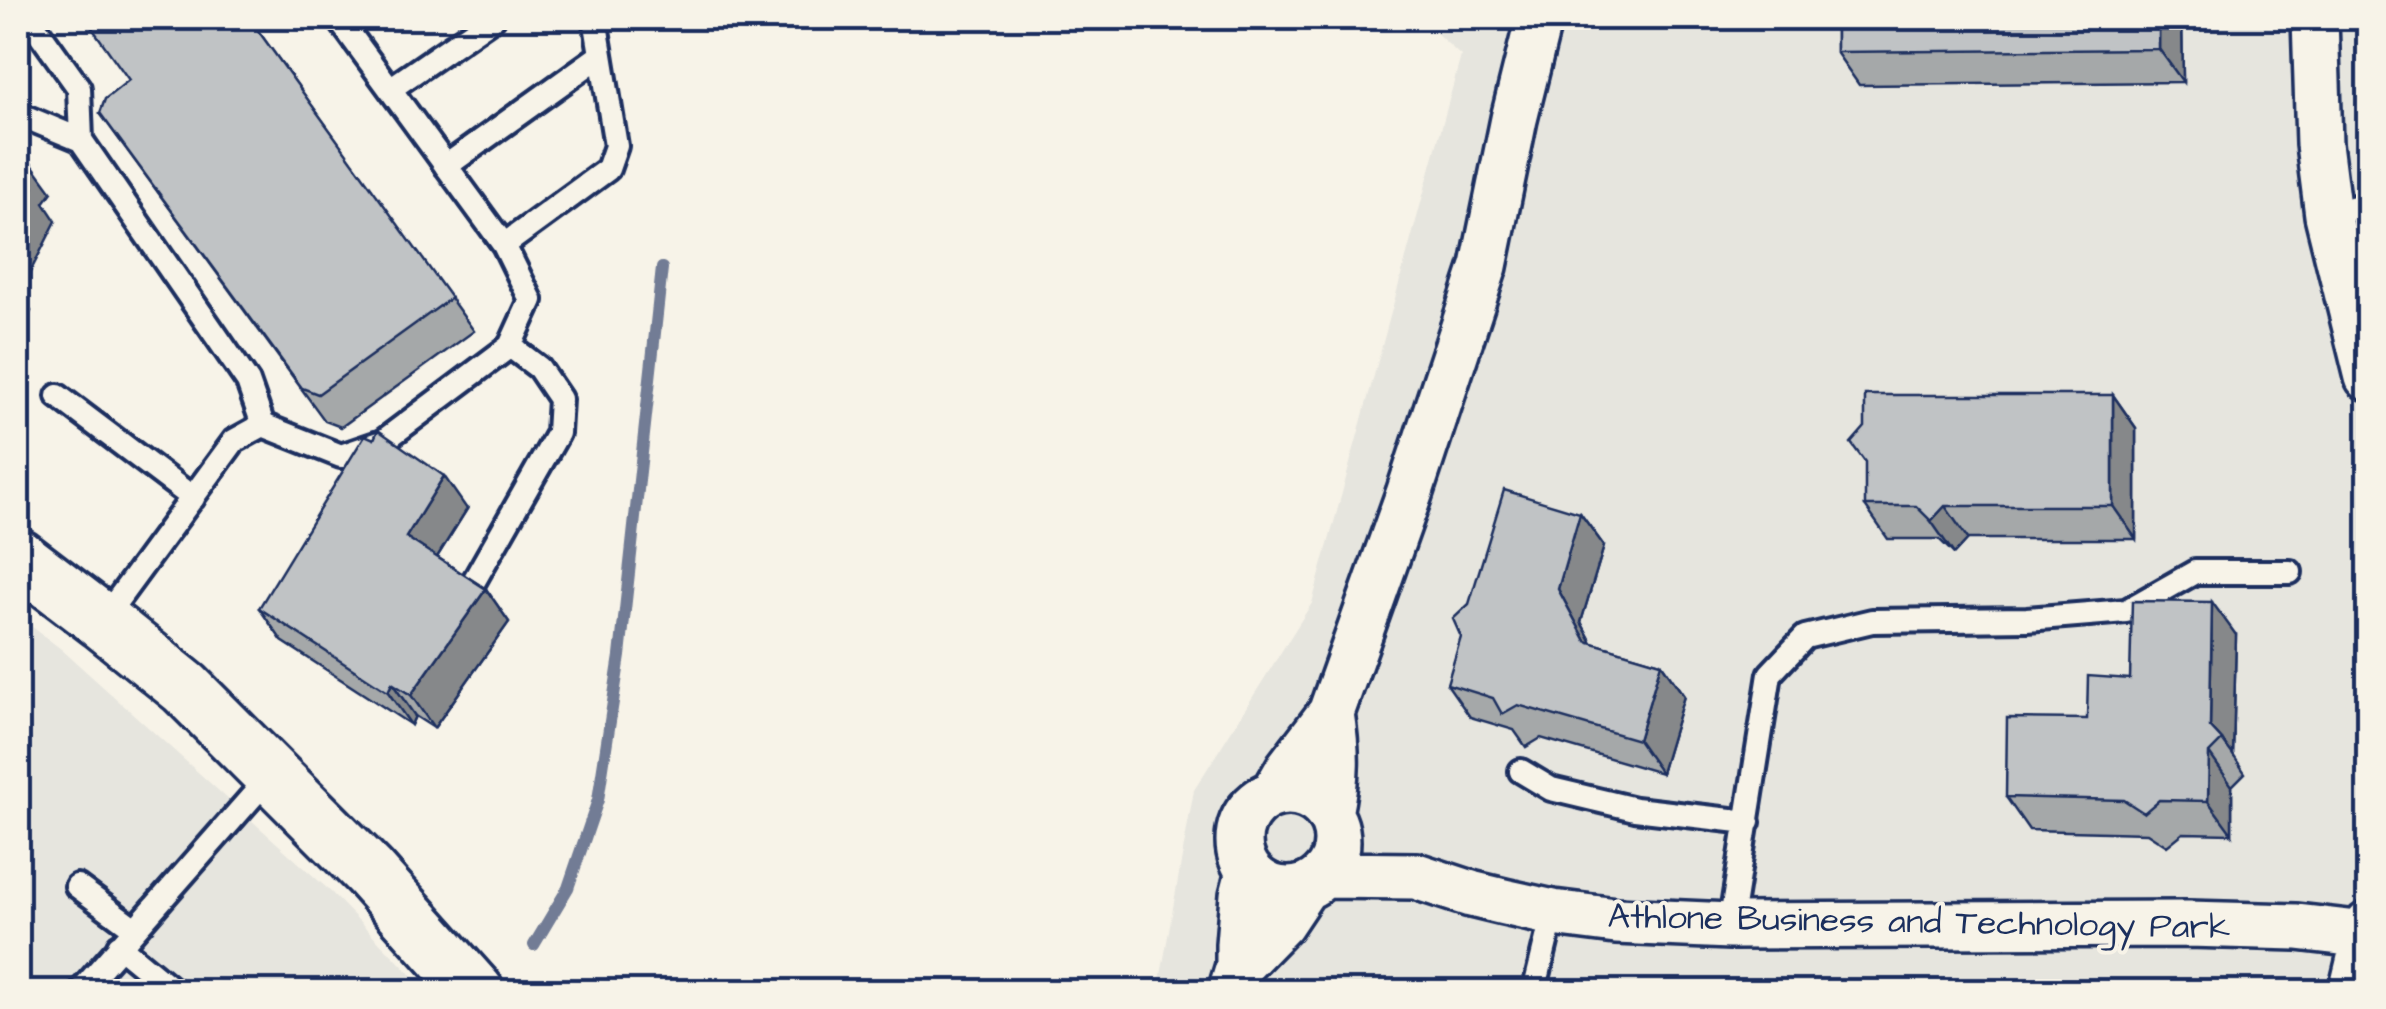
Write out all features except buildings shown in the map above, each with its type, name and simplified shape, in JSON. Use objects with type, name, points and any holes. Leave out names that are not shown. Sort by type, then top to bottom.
[{"type":"main road","points":[[18,557],[185,688],[368,872],[476,992]]},
{"type":"street","points":[[1235,979],[1250,872],[1241,858],[1240,826],[1259,800],[1274,794],[1288,768],[1331,714],[1484,266],[1539,18]]},
{"type":"street","points":[[2315,18],[2319,144],[2348,211],[2368,377]]},
{"type":"street","points":[[1235,979],[1334,858],[1337,842],[1332,821],[1337,760],[1331,714]]},
{"type":"street","name":"Athlone Business and Technology Park","points":[[1274,794],[1306,795],[1319,803],[1332,821],[1388,854],[1416,876],[1552,913],[1616,921],[1730,926],[2188,924],[2367,930],[2352,992]]},
{"type":"street","name":"Athlone Business and Technology Park","points":[[1250,872],[1261,883],[1290,890],[1314,881],[1416,876]]},
{"type":"lane","points":[[29,18],[79,88],[81,140],[248,382],[263,425]]},
{"type":"lane","points":[[102,621],[234,440],[263,425],[341,456],[382,442],[510,346],[531,300],[504,245],[338,18]]},
{"type":"lane","points":[[390,89],[493,18]]},
{"type":"lane","points":[[504,245],[608,169],[616,146],[595,18]]},
{"type":"lane","points":[[446,166],[601,55]]},
{"type":"lane","points":[[18,108],[24,116],[81,140]]},
{"type":"lane","points":[[474,581],[558,432],[560,400],[539,368],[510,346]]},
{"type":"lane","points":[[58,396],[193,498]]},
{"type":"lane","points":[[1730,926],[1770,674],[1804,636],[1872,621],[2026,619],[2126,612],[2195,572],[2290,572]]},
{"type":"lane","points":[[1521,771],[1551,789],[1635,810],[1748,822]]},
{"type":"lane","points":[[80,992],[271,775]]},
{"type":"lane","points":[[77,886],[175,992]]},
{"type":"lane","points":[[1534,992],[1552,913]]},
{"type":"shaded area","points":[[1420,18],[2368,18],[2368,991],[1158,992],[1194,790],[1312,603],[1461,56]]},
{"type":"shaded area","points":[[18,616],[61,649],[329,890],[427,991],[18,991]]},
{"type":"waterway","points":[[534,945],[568,888],[598,800],[620,656],[662,268]]}]
